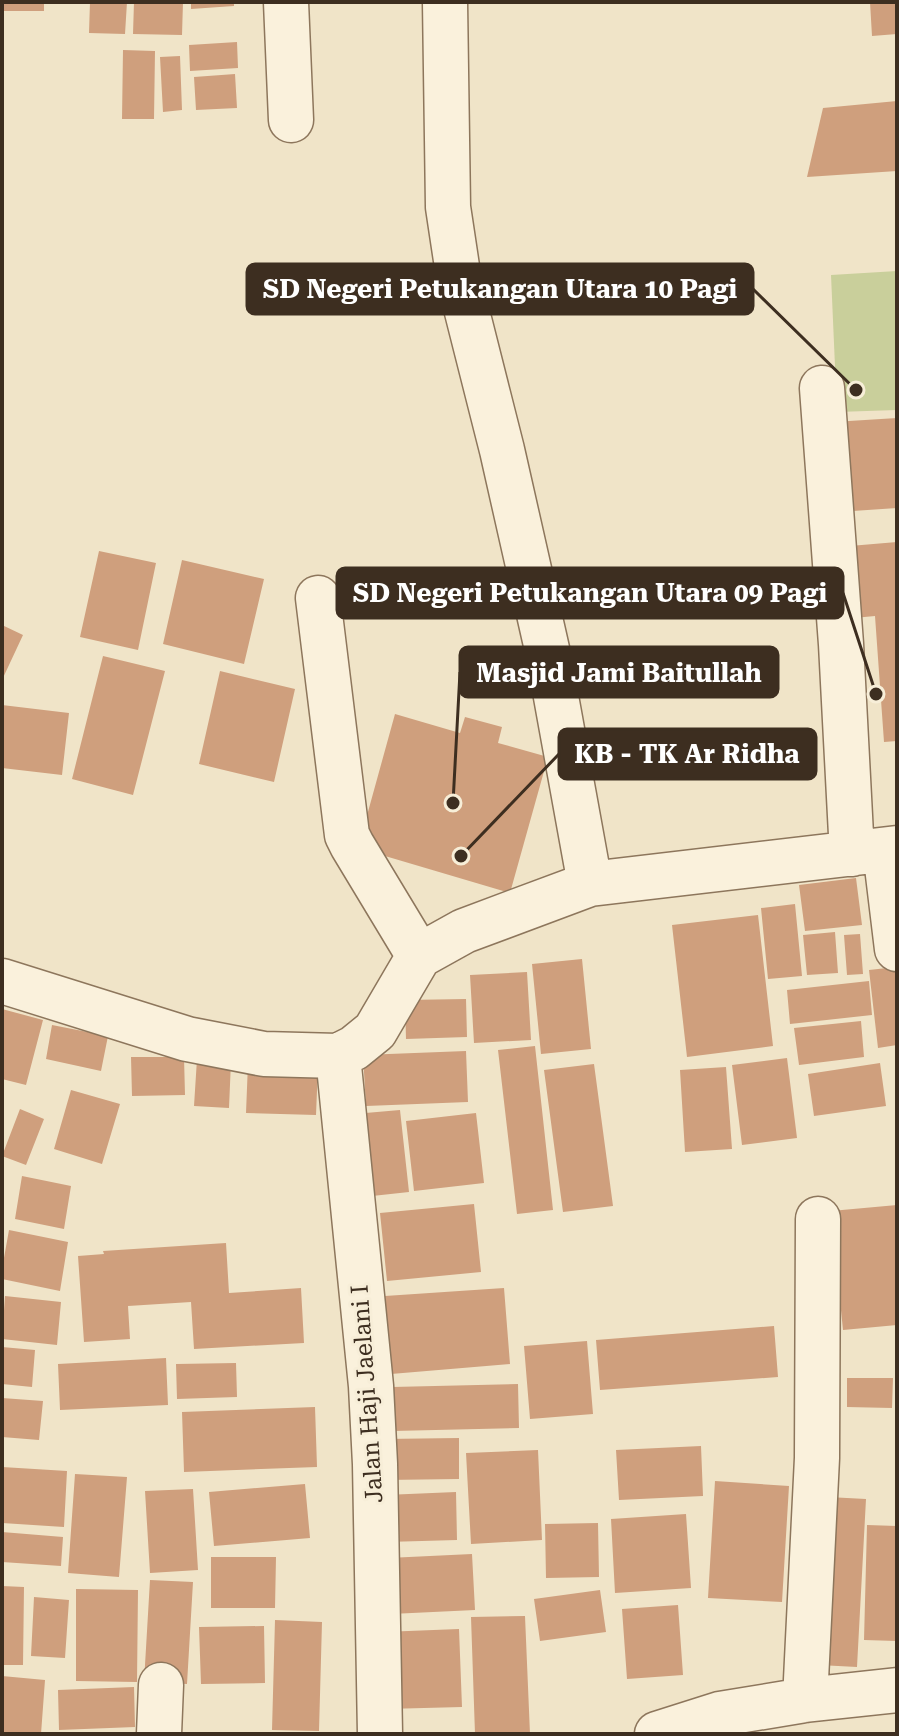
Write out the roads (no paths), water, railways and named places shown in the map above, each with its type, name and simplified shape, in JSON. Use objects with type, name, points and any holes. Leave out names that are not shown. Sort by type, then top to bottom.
[{"type":"street","points":[[286,2],[291,120]]},
{"type":"street","points":[[445,2],[448,207],[459,280],[502,450],[549,658],[590,884]]},
{"type":"street","points":[[822,388],[841,644],[897,949]]},
{"type":"street","points":[[318,598],[347,835],[419,956]]},
{"type":"street","points":[[2,981],[187,1039],[264,1054],[338,1056],[375,1031],[419,956],[464,931],[590,884],[878,850]]},
{"type":"street","name":"Jalan Haji Jaelani I","points":[[338,1056],[371,1386],[380,1734]]},
{"type":"street","points":[[805,1700],[817,1458],[818,1219]]},
{"type":"street","points":[[159,1734],[161,1685]]},
{"type":"street","points":[[657,1734],[720,1714],[805,1700],[897,1690]]},
{"type":"place","name":"SD Negeri Petukangan Utara 10 Pagi","points":[[856,390]]},
{"type":"place","name":"SD Negeri Petukangan Utara 09 Pagi","points":[[876,694]]},
{"type":"place","name":"Masjid Jami Baitullah","points":[[453,803]]},
{"type":"place","name":"KB - TK Ar Ridha","points":[[461,856]]}]
